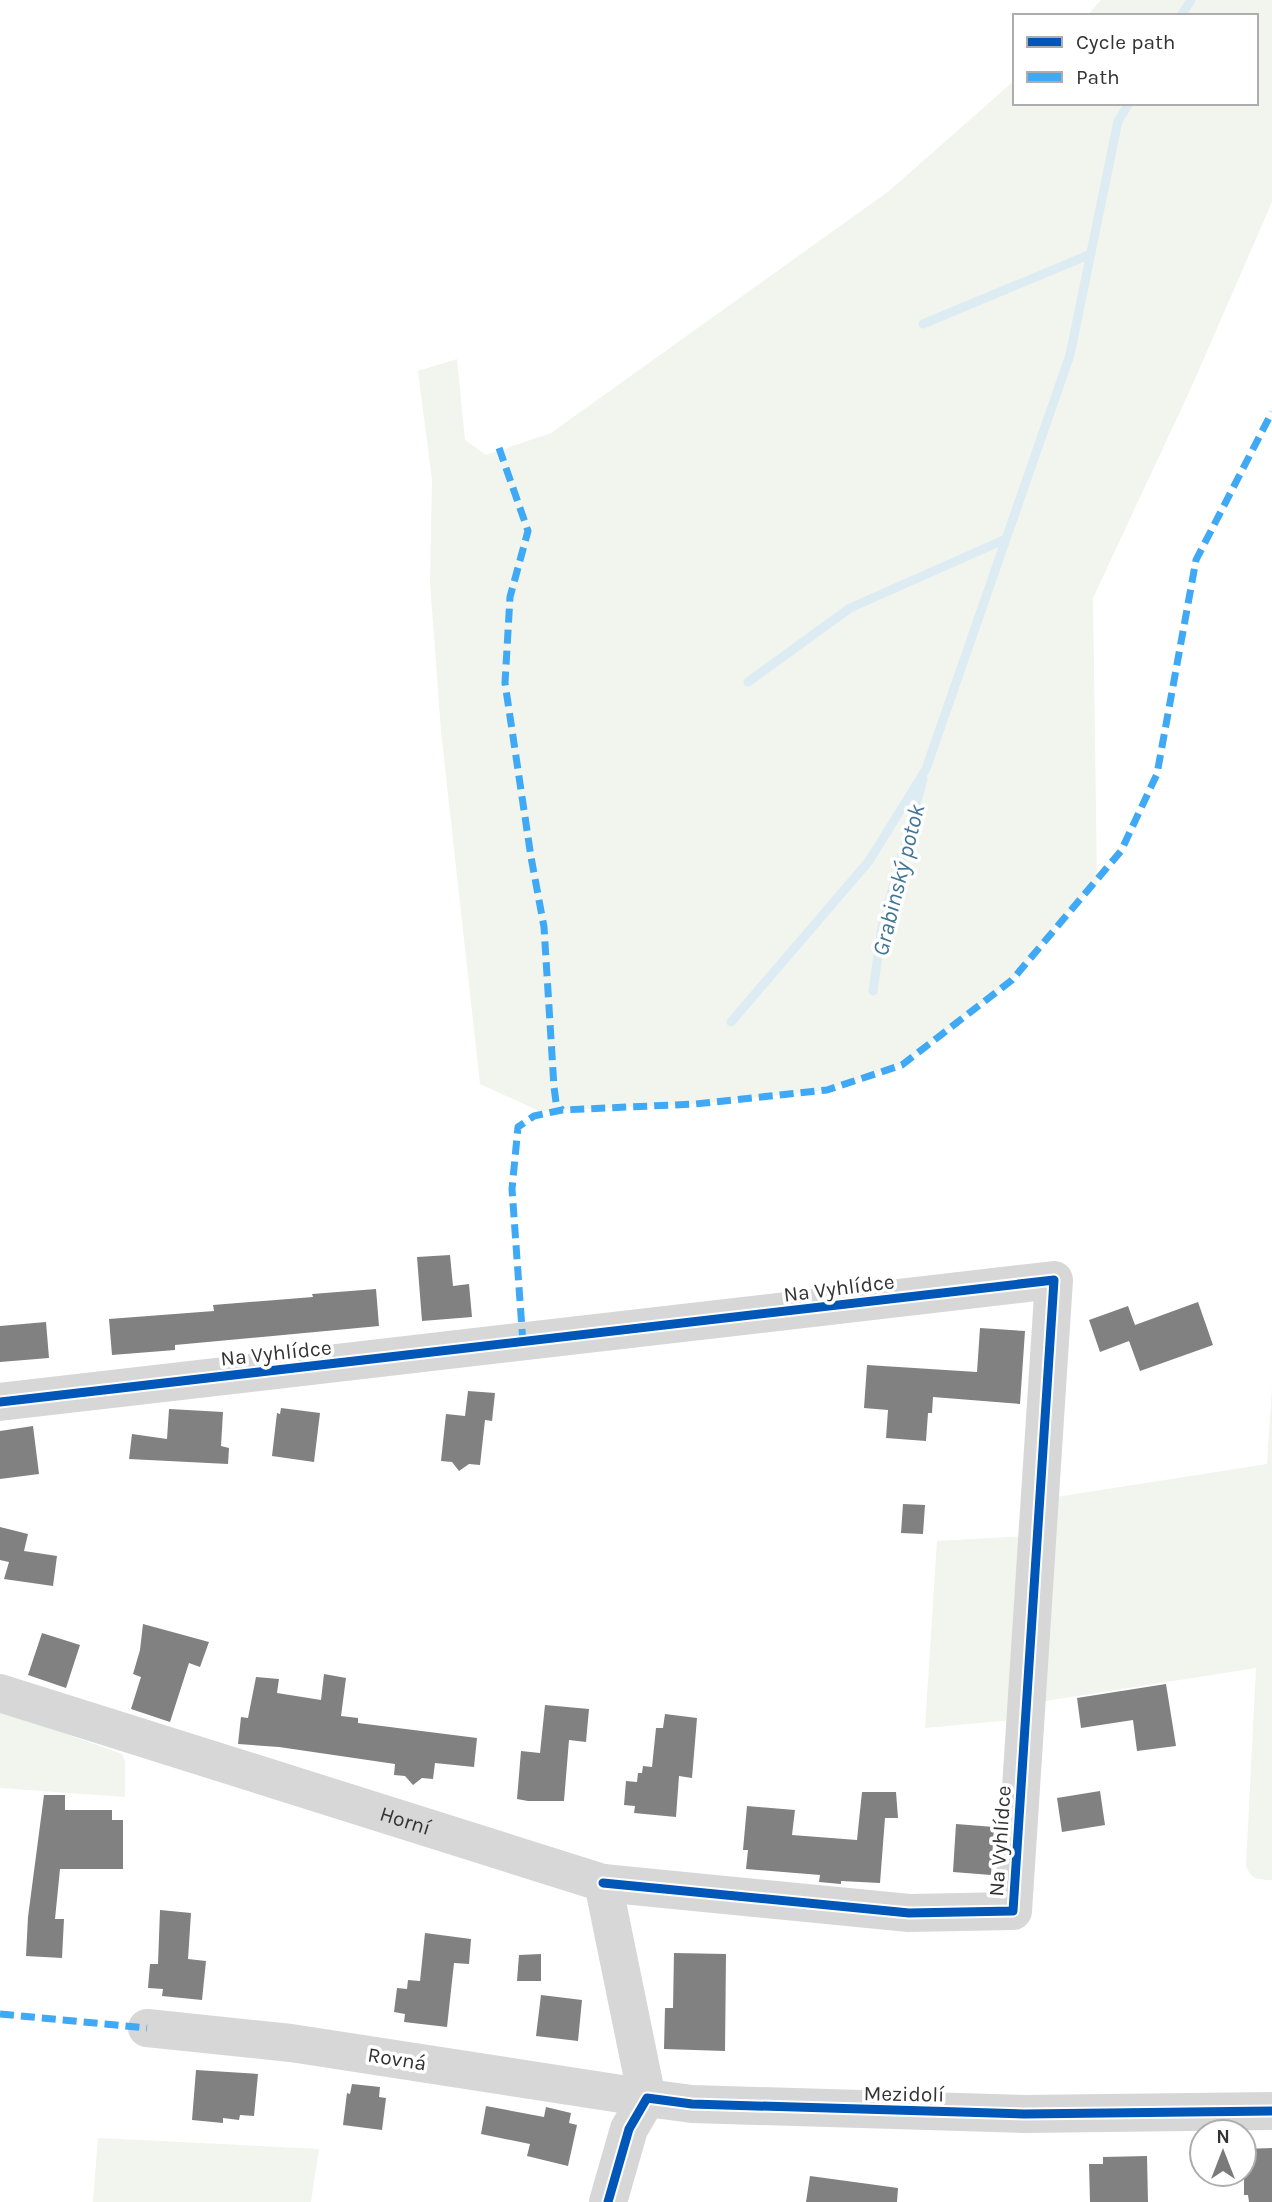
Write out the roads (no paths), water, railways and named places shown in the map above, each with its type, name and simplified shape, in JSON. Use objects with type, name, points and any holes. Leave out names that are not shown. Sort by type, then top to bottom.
[{"type":"street","name":"Na Vyhlídce","points":[[0,1402],[1054,1280],[1013,1911]]},
{"type":"street","name":"Horní","points":[[0,1693],[603,1883],[909,1913],[1013,1911]]},
{"type":"street","points":[[603,1883],[647,2098],[629,2129],[608,2202]]},
{"type":"street","name":"Rovná","points":[[147,2028],[291,2043],[647,2098]]},
{"type":"street","name":"Mezidolí","points":[[647,2098],[692,2104],[1024,2114],[1272,2111]]},
{"type":"waterway","points":[[1182,14],[1191,0]]},
{"type":"waterway","points":[[731,1022],[869,861],[926,769],[1070,355],[1118,121],[1128,105]]},
{"type":"waterway","points":[[923,324],[1091,254]]},
{"type":"waterway","points":[[748,682],[850,608],[1006,539]]},
{"type":"waterway","name":"Grabinský potok","points":[[873,991],[882,927],[923,779]]}]
